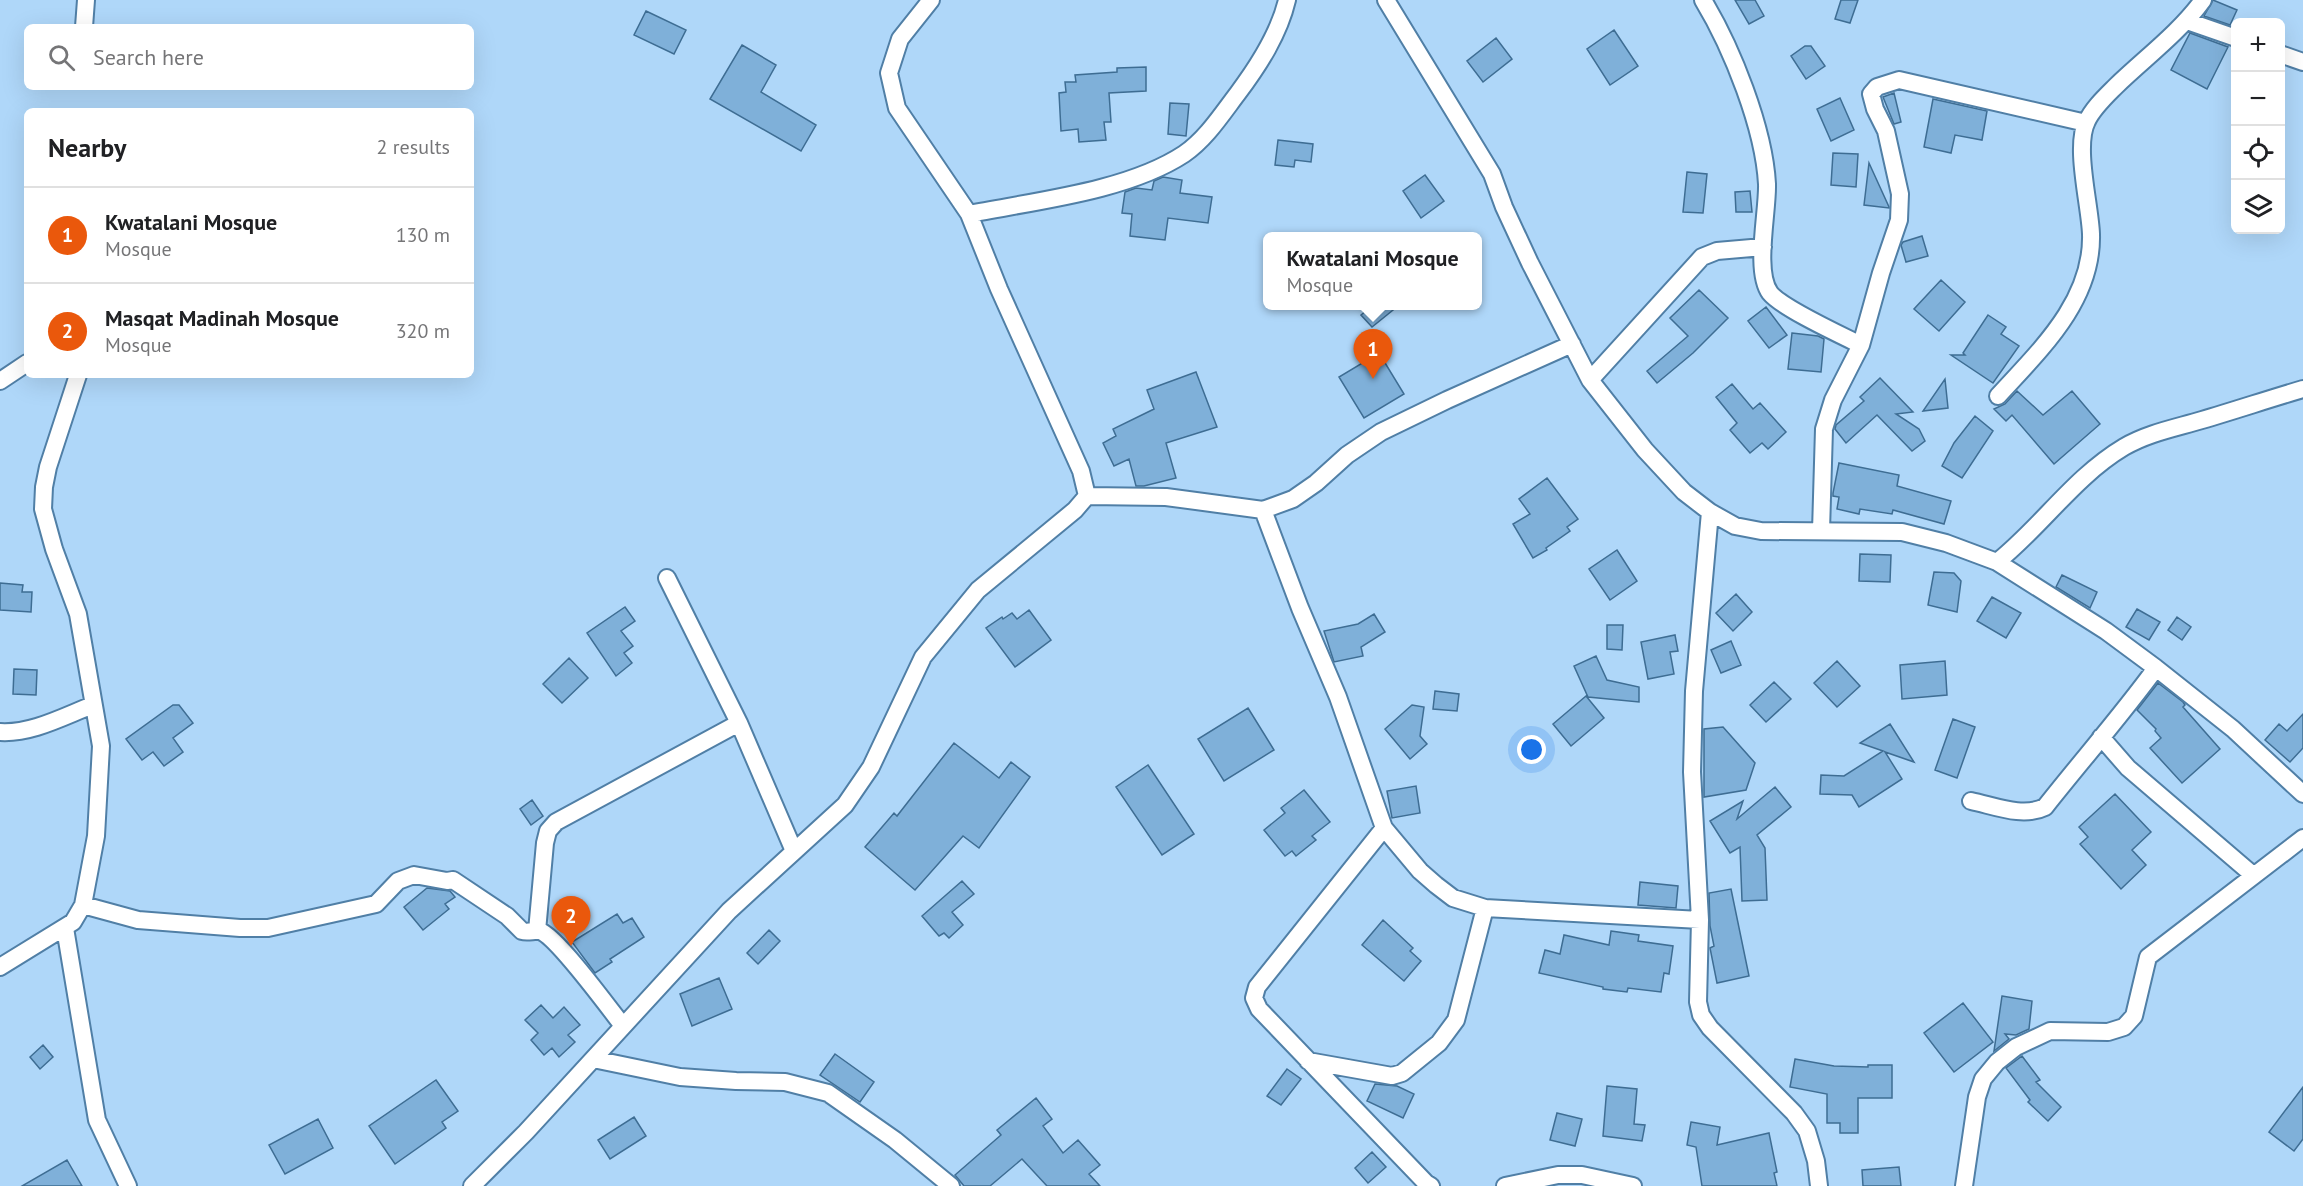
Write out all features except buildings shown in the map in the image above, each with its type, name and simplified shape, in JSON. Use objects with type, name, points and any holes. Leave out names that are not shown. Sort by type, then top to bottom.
[{"type":"street","points":[[84,24],[86,0]]},
{"type":"street","points":[[931,0],[900,39],[889,73],[897,108],[969,214],[999,289],[1081,471],[1087,496]]},
{"type":"street","points":[[969,214],[1131,180],[1158,169],[1186,153],[1211,128],[1248,80],[1270,43],[1284,13],[1287,0]]},
{"type":"street","points":[[1386,0],[1492,174],[1504,207],[1530,263],[1590,380],[1645,450],[1684,492],[1710,512],[1735,526],[1761,531],[1902,532],[1946,543],[1997,562],[2106,632],[2156,668],[2233,729],[2303,794]]},
{"type":"street","points":[[1703,0],[1720,28],[1740,79],[1760,147],[1767,184],[1763,247],[1764,279],[1770,293],[1784,305],[1861,345]]},
{"type":"street","points":[[1998,396],[2052,338],[2087,272],[2091,236],[2082,145],[2086,123],[2101,101],[2187,21],[2203,0]]},
{"type":"street","points":[[2187,21],[2231,37]]},
{"type":"street","points":[[2285,56],[2303,62]]},
{"type":"street","points":[[1821,531],[1824,429],[1833,400],[1861,345],[1881,273],[1899,220],[1900,194],[1887,131],[1875,109],[1871,94],[1876,87],[1899,80],[2086,123]]},
{"type":"street","points":[[1590,380],[1702,257],[1716,251],[1763,247]]},
{"type":"street","points":[[1087,496],[1166,497],[1263,510],[1293,499],[1316,483],[1347,455],[1381,432],[1572,344]]},
{"type":"street","points":[[0,381],[24,365]]},
{"type":"street","points":[[0,967],[73,922],[83,906],[96,836],[101,746],[78,614],[54,549],[43,508],[48,467],[77,378]]},
{"type":"street","points":[[1997,562],[2020,543],[2055,504],[2077,484],[2124,447],[2149,434],[2201,421],[2303,388]]},
{"type":"street","points":[[472,1186],[526,1132],[729,911],[844,805],[871,767],[923,657],[978,590],[1075,510],[1087,496]]},
{"type":"street","points":[[1263,510],[1300,608],[1338,697],[1384,828],[1420,871],[1453,898],[1485,908],[1700,920]]},
{"type":"street","points":[[1710,512],[1692,737],[1700,920],[1698,1002],[1701,1015],[1710,1028],[1794,1113],[1807,1131],[1816,1161],[1819,1186]]},
{"type":"street","points":[[667,578],[738,723],[794,851]]},
{"type":"street","points":[[1971,801],[2024,812],[2036,812],[2046,807],[2156,668]]},
{"type":"street","points":[[0,732],[12,733],[35,728],[93,705]]},
{"type":"street","points":[[537,931],[545,843],[548,831],[556,822],[738,723]]},
{"type":"street","points":[[2101,737],[2128,768],[2253,875]]},
{"type":"street","points":[[1384,828],[1257,987],[1254,998],[1259,1009],[1431,1186]]},
{"type":"street","points":[[1964,1186],[1977,1097],[1983,1079],[1996,1062],[2016,1047],[2050,1031],[2108,1032],[2124,1027],[2134,1016],[2148,957],[2303,838]]},
{"type":"street","points":[[83,906],[148,921],[268,928],[376,904],[398,881],[414,875],[453,880],[507,916],[522,931],[537,931],[547,936],[564,952],[622,1026]]},
{"type":"street","points":[[1308,1061],[1383,1076],[1402,1073],[1415,1064],[1438,1043],[1456,1020],[1485,908]]},
{"type":"street","points":[[65,928],[96,1120],[128,1186]]},
{"type":"street","points":[[593,1059],[680,1077],[784,1082],[828,1093],[895,1140],[951,1186]]},
{"type":"street","points":[[1505,1186],[1558,1176],[1582,1175],[1633,1186]]},
{"type":"place","name":"Kwatalani Mosque","points":[[1373,379]]},
{"type":"place","name":"Masqat Madinah Mosque","points":[[571,946]]}]
